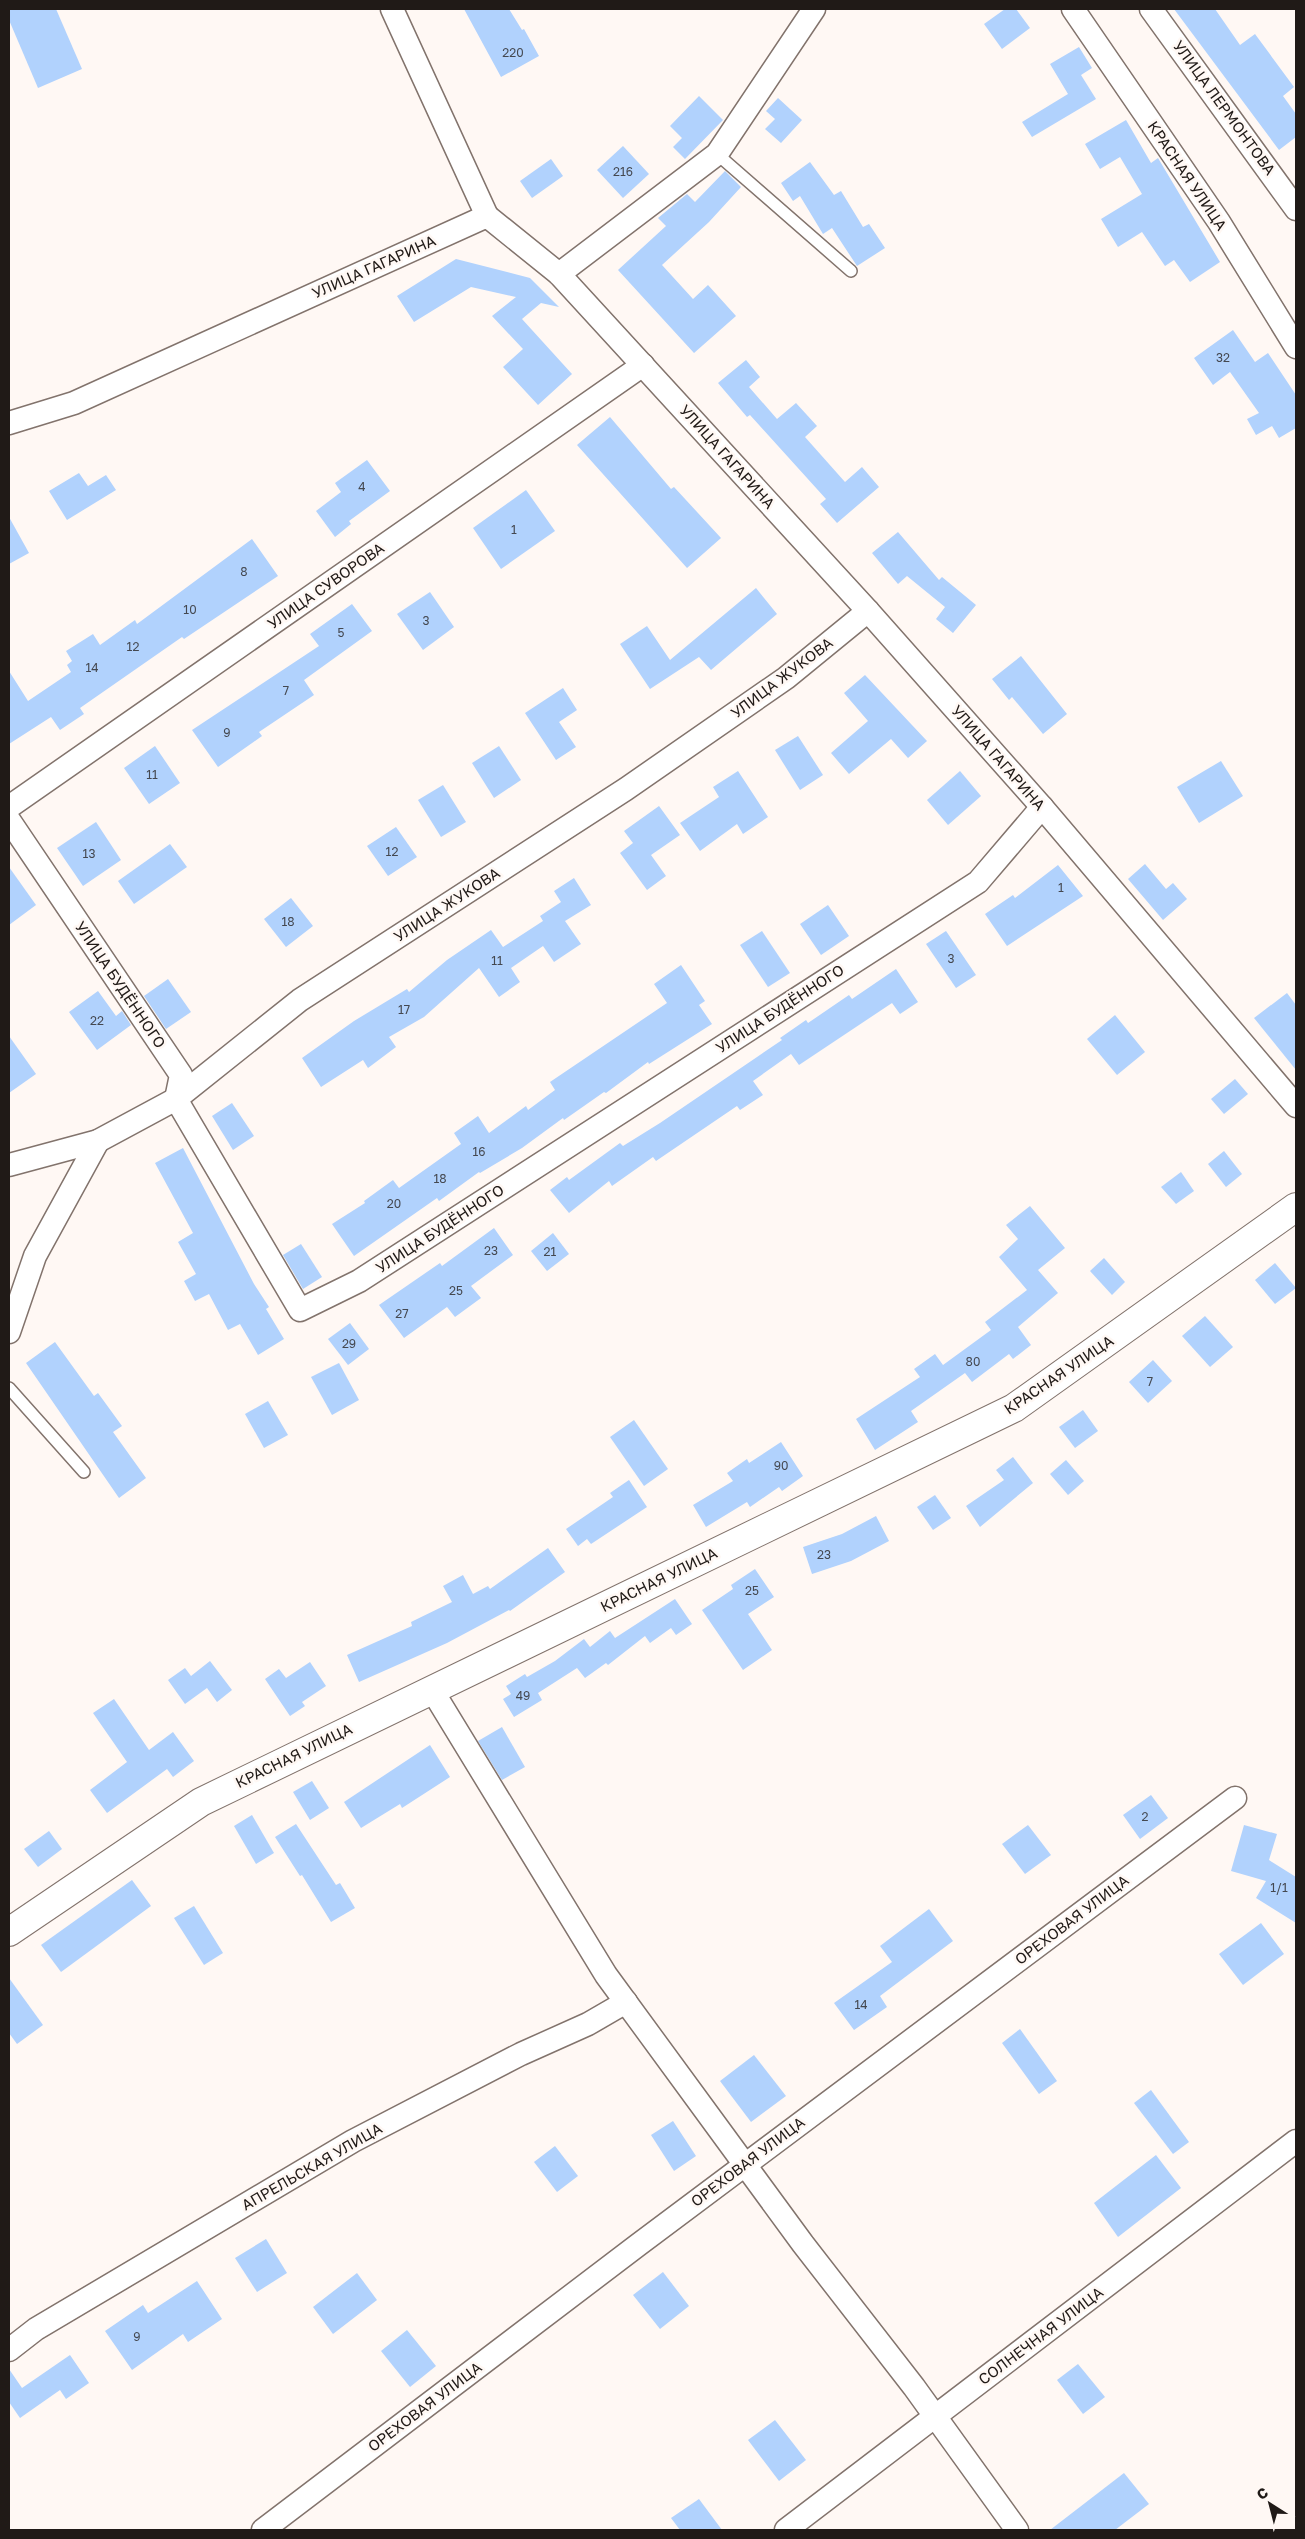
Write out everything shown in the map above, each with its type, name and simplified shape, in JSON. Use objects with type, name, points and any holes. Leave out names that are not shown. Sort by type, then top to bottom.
[{"type":"main road","name":"КРАСНАЯ УЛИЦА","points":[[9,1932],[201,1802],[1014,1408],[1296,1208]]},
{"type":"street","points":[[392,9],[487,216]]},
{"type":"street","points":[[559,274],[717,154],[814,9]]},
{"type":"street","name":"КРАСНАЯ УЛИЦА","points":[[1073,9],[1219,222],[1296,347]]},
{"type":"street","name":"УЛИЦА ЛЕРМОНТОВА","points":[[1151,9],[1296,209]]},
{"type":"street","name":"УЛИЦА ГАГАРИНА","points":[[9,423],[74,403],[487,216],[559,274],[868,611],[1042,807],[1296,1106]]},
{"type":"street","name":"УЛИЦА СУВОРОВА","points":[[9,807],[643,364]]},
{"type":"street","name":"УЛИЦА ЖУКОВА","points":[[9,1165],[98,1141],[176,1099],[300,1000],[634,783],[786,678],[868,611]]},
{"type":"street","name":"УЛИЦА БУДЁННОГО","points":[[9,820],[181,1074],[176,1099],[300,1310],[359,1281],[978,882],[1042,807]]},
{"type":"street","points":[[9,1332],[35,1256],[98,1141]]},
{"type":"street","points":[[432,1690],[606,1974],[1017,2530]]},
{"type":"street","name":"ОРЕХОВАЯ УЛИЦА","points":[[263,2530],[745,2164],[1235,1798]]},
{"type":"street","name":"АПРЕЛЬСКАЯ УЛИЦА","points":[[9,2350],[36,2329],[353,2141],[521,2054],[588,2024],[626,2002]]},
{"type":"street","name":"СОЛНЕЧНАЯ УЛИЦА","points":[[786,2530],[1296,2141]]},
{"type":"lane","points":[[717,154],[851,272]]},
{"type":"lane","points":[[9,1388],[84,1472]]},
{"type":"building","points":[[9,9],[56,9],[82,69],[38,88],[9,20]]},
{"type":"building","points":[[464,9],[509,9],[522,30],[524,29],[539,56],[501,77]]},
{"type":"building","points":[[1005,9],[1016,9],[1030,28],[1002,49],[984,24]]},
{"type":"building","points":[[1174,9],[1215,9],[1240,45],[1255,34],[1294,87],[1283,96],[1296,114],[1296,137],[1279,150]]},
{"type":"building","points":[[1079,47],[1092,68],[1081,75],[1096,99],[1032,137],[1022,122],[1068,94],[1050,64]]},
{"type":"building","points":[[699,96],[723,120],[685,159],[673,147],[682,138],[670,126]]},
{"type":"building","points":[[778,98],[802,120],[781,143],[765,129],[775,119],[766,111]]},
{"type":"building","points":[[1126,120],[1151,163],[1158,158],[1220,262],[1190,282],[1174,260],[1165,266],[1142,232],[1118,247],[1101,219],[1142,194],[1120,157],[1100,169],[1085,144]]},
{"type":"building","points":[[623,146],[649,174],[623,198],[597,170]]},
{"type":"building","points":[[551,159],[563,176],[532,198],[520,181]]},
{"type":"building","points":[[810,162],[834,195],[841,191],[863,227],[869,224],[885,248],[857,266],[832,228],[823,234],[800,196],[793,201],[781,183]]},
{"type":"building","points":[[725,171],[741,187],[709,222],[662,265],[693,299],[708,285],[736,316],[694,353],[618,270],[666,226],[658,218],[687,194],[695,202]]},
{"type":"building","points":[[456,259],[530,278],[559,307],[541,303],[522,319],[572,374],[538,405],[503,367],[523,349],[492,316],[516,297],[471,287],[414,322],[397,296]]},
{"type":"building","points":[[1233,330],[1255,362],[1268,353],[1296,395],[1296,428],[1279,438],[1272,426],[1256,435],[1247,419],[1259,413],[1230,372],[1213,385],[1194,358]]},
{"type":"building","points":[[746,360],[760,377],[749,387],[777,419],[796,403],[817,426],[805,437],[845,482],[862,467],[879,487],[837,523],[820,504],[826,499],[750,415],[747,417],[718,383]]},
{"type":"building","points":[[610,417],[671,489],[674,487],[721,538],[687,568],[577,445]]},
{"type":"building","points":[[367,460],[390,491],[349,521],[351,524],[335,537],[316,511],[341,492],[335,483]]},
{"type":"building","points":[[79,473],[88,486],[106,475],[116,490],[67,520],[49,491]]},
{"type":"building","points":[[526,490],[555,531],[501,569],[473,528]]},
{"type":"building","points":[[9,517],[29,553],[9,564]]},
{"type":"building","points":[[898,532],[939,580],[942,577],[976,605],[953,633],[936,619],[945,607],[907,576],[898,584],[872,553]]},
{"type":"building","points":[[252,539],[278,576],[184,639],[182,637],[80,708],[84,714],[60,730],[51,717],[9,744],[9,671],[28,701],[71,672],[67,665],[72,661],[66,651],[93,634],[100,645],[135,620],[137,624]]},
{"type":"building","points":[[756,588],[777,614],[711,670],[699,657],[650,689],[620,644],[647,626],[670,660]]},
{"type":"building","points":[[430,592],[454,627],[423,650],[397,614]]},
{"type":"building","points":[[352,604],[372,631],[304,680],[314,695],[259,732],[262,736],[218,767],[192,730],[319,646],[310,634]]},
{"type":"building","points":[[1021,656],[1067,714],[1043,734],[1012,697],[1009,700],[992,679]]},
{"type":"building","points":[[865,675],[927,741],[908,758],[891,739],[849,774],[831,753],[868,721],[844,693]]},
{"type":"building","points":[[563,688],[577,710],[559,722],[576,747],[556,760],[525,713]]},
{"type":"building","points":[[798,736],[823,775],[800,790],[775,750]]},
{"type":"building","points":[[155,746],[180,783],[149,804],[124,768]]},
{"type":"building","points":[[499,746],[521,780],[494,798],[472,763]]},
{"type":"building","points":[[1221,761],[1243,796],[1199,823],[1177,787]]},
{"type":"building","points":[[738,771],[768,817],[743,834],[737,824],[700,851],[680,823],[719,797],[713,787]]},
{"type":"building","points":[[960,771],[981,796],[948,825],[927,800]]},
{"type":"building","points":[[443,785],[466,822],[441,837],[418,800]]},
{"type":"building","points":[[659,806],[680,835],[651,855],[666,876],[647,890],[620,853],[633,843],[624,831]]},
{"type":"building","points":[[96,822],[121,860],[83,886],[57,848]]},
{"type":"building","points":[[396,827],[417,857],[388,876],[367,846]]},
{"type":"building","points":[[170,844],[187,867],[134,904],[118,881]]},
{"type":"building","points":[[1145,864],[1166,889],[1173,883],[1187,899],[1163,920],[1128,879]]},
{"type":"building","points":[[1058,865],[1083,896],[1007,946],[985,914],[1013,895],[1015,898]]},
{"type":"building","points":[[9,867],[36,905],[9,925]]},
{"type":"building","points":[[574,878],[591,905],[565,921],[581,944],[554,962],[543,946],[511,968],[520,982],[499,997],[479,968],[424,1017],[389,1037],[396,1047],[368,1068],[363,1060],[321,1087],[302,1058],[354,1021],[407,989],[409,992],[447,960],[491,930],[503,947],[543,921],[540,916],[561,902],[554,891]]},
{"type":"building","points":[[291,898],[313,926],[286,947],[264,919]]},
{"type":"building","points":[[828,905],[849,936],[821,955],[800,924]]},
{"type":"building","points":[[762,931],[790,973],[768,987],[740,945]]},
{"type":"building","points":[[946,931],[976,975],[956,988],[926,944]]},
{"type":"building","points":[[681,965],[705,1001],[699,1005],[712,1024],[649,1064],[648,1062],[606,1093],[604,1092],[564,1120],[563,1118],[522,1148],[479,1172],[439,1201],[437,1198],[354,1256],[332,1224],[365,1203],[364,1201],[393,1180],[399,1188],[461,1144],[454,1133],[478,1116],[489,1133],[526,1106],[528,1110],[555,1090],[550,1082],[667,1003],[654,984]]},
{"type":"building","points":[[896,969],[918,1002],[900,1014],[892,1003],[799,1065],[791,1054],[753,1081],[763,1095],[740,1110],[737,1106],[656,1161],[653,1157],[612,1186],[609,1181],[569,1213],[550,1190],[567,1177],[569,1180],[620,1143],[623,1146],[660,1123],[782,1040],[780,1038],[806,1020],[808,1023],[849,995],[852,999]]},
{"type":"building","points":[[168,979],[191,1012],[166,1029],[144,996]]},
{"type":"building","points":[[98,991],[116,1016],[122,1011],[131,1025],[97,1050],[69,1012]]},
{"type":"building","points":[[1287,993],[1296,1005],[1296,1070],[1254,1018]]},
{"type":"building","points":[[1115,1015],[1145,1052],[1117,1075],[1087,1039]]},
{"type":"building","points":[[9,1036],[36,1074],[9,1093]]},
{"type":"building","points":[[1235,1079],[1248,1094],[1224,1114],[1211,1099]]},
{"type":"building","points":[[232,1103],[254,1136],[233,1150],[212,1116]]},
{"type":"building","points":[[183,1148],[254,1284],[269,1307],[266,1309],[284,1339],[258,1355],[240,1324],[228,1330],[209,1294],[195,1301],[184,1281],[196,1274],[178,1242],[193,1233],[155,1163]]},
{"type":"building","points":[[1224,1151],[1242,1174],[1226,1187],[1208,1164]]},
{"type":"building","points":[[1181,1172],[1194,1191],[1176,1204],[1161,1187]]},
{"type":"building","points":[[1030,1206],[1065,1248],[1038,1270],[1058,1293],[1018,1327],[1031,1345],[1013,1359],[1009,1354],[972,1382],[965,1373],[911,1411],[918,1422],[875,1450],[856,1419],[920,1377],[914,1369],[935,1354],[943,1365],[991,1330],[985,1322],[1027,1290],[999,1257],[1018,1239],[1006,1225]]},
{"type":"building","points":[[494,1228],[513,1255],[471,1286],[481,1298],[455,1317],[447,1307],[404,1338],[379,1305],[440,1263],[442,1266]]},
{"type":"building","points":[[553,1233],[569,1254],[547,1271],[531,1251]]},
{"type":"building","points":[[301,1244],[322,1277],[303,1289],[283,1255]]},
{"type":"building","points":[[1104,1258],[1125,1282],[1112,1295],[1090,1271]]},
{"type":"building","points":[[1275,1263],[1296,1288],[1275,1304],[1255,1280]]},
{"type":"building","points":[[1205,1316],[1233,1347],[1210,1367],[1182,1336]]},
{"type":"building","points":[[350,1323],[369,1349],[348,1365],[328,1339]]},
{"type":"building","points":[[55,1342],[94,1396],[98,1393],[122,1426],[113,1432],[146,1478],[119,1498],[26,1363]]},
{"type":"building","points":[[1153,1360],[1172,1381],[1148,1403],[1129,1382]]},
{"type":"building","points":[[339,1363],[359,1400],[332,1415],[311,1377]]},
{"type":"building","points":[[268,1401],[288,1435],[264,1448],[245,1414]]},
{"type":"building","points":[[1083,1410],[1098,1431],[1075,1448],[1059,1427]]},
{"type":"building","points":[[634,1420],[668,1469],[644,1486],[610,1437]]},
{"type":"building","points":[[781,1442],[803,1476],[782,1491],[779,1487],[750,1507],[747,1502],[706,1527],[693,1505],[733,1481],[727,1473],[747,1459],[749,1463]]},
{"type":"building","points":[[1013,1457],[1033,1483],[980,1527],[966,1506],[1004,1480],[996,1470]]},
{"type":"building","points":[[1066,1460],[1084,1481],[1068,1495],[1050,1474]]},
{"type":"building","points":[[629,1480],[647,1507],[591,1544],[587,1539],[578,1546],[566,1529],[613,1497],[610,1493]]},
{"type":"building","points":[[935,1495],[951,1518],[933,1530],[917,1507]]},
{"type":"building","points":[[876,1516],[889,1541],[851,1561],[812,1574],[803,1547],[842,1534]]},
{"type":"building","points":[[548,1548],[565,1572],[510,1611],[447,1643],[359,1682],[347,1655],[412,1626],[411,1622],[452,1602],[443,1586],[463,1575],[473,1594],[488,1586],[490,1589]]},
{"type":"building","points":[[755,1569],[774,1597],[748,1614],[772,1650],[743,1670],[702,1610],[733,1589],[731,1585]]},
{"type":"building","points":[[675,1599],[692,1624],[676,1635],[671,1628],[650,1643],[645,1636],[608,1665],[606,1663],[585,1678],[577,1668],[538,1693],[542,1700],[514,1717],[503,1699],[511,1694],[506,1686],[525,1674],[527,1677],[555,1661],[584,1639],[590,1647],[610,1631],[615,1638]]},
{"type":"building","points":[[210,1661],[232,1690],[217,1702],[207,1688],[185,1704],[168,1680],[185,1668],[191,1676]]},
{"type":"building","points":[[310,1662],[326,1686],[302,1702],[305,1706],[290,1716],[265,1679],[279,1669],[286,1678]]},
{"type":"building","points":[[114,1699],[149,1750],[173,1732],[194,1761],[173,1777],[167,1769],[107,1813],[90,1790],[127,1762],[93,1713]]},
{"type":"building","points":[[502,1727],[525,1767],[502,1780],[478,1741]]},
{"type":"building","points":[[430,1745],[450,1777],[402,1808],[400,1804],[361,1828],[344,1802]]},
{"type":"building","points":[[312,1781],[329,1808],[310,1820],[293,1792]]},
{"type":"building","points":[[1151,1795],[1168,1818],[1140,1839],[1123,1815]]},
{"type":"building","points":[[252,1815],[274,1853],[256,1864],[234,1826]]},
{"type":"building","points":[[296,1824],[336,1885],[340,1883],[355,1908],[331,1922],[302,1875],[300,1876],[275,1837]]},
{"type":"building","points":[[1028,1825],[1051,1855],[1025,1874],[1002,1844]]},
{"type":"building","points":[[1244,1825],[1277,1834],[1269,1860],[1296,1877],[1296,1923],[1256,1898],[1266,1881],[1231,1871]]},
{"type":"building","points":[[49,1831],[62,1849],[38,1867],[24,1849]]},
{"type":"building","points":[[132,1880],[151,1906],[61,1972],[41,1945]]},
{"type":"building","points":[[194,1906],[223,1953],[204,1965],[174,1918]]},
{"type":"building","points":[[929,1909],[953,1941],[880,1996],[887,2007],[854,2030],[834,2003],[892,1962],[880,1946]]},
{"type":"building","points":[[1261,1923],[1284,1954],[1243,1985],[1219,1954]]},
{"type":"building","points":[[9,1978],[43,2025],[17,2044],[9,2033]]},
{"type":"building","points":[[1020,2029],[1057,2081],[1039,2094],[1002,2043]]},
{"type":"building","points":[[754,2055],[786,2096],[751,2122],[720,2081]]},
{"type":"building","points":[[1151,2090],[1189,2142],[1173,2154],[1134,2103]]},
{"type":"building","points":[[673,2121],[696,2156],[674,2171],[651,2135]]},
{"type":"building","points":[[555,2146],[578,2176],[557,2192],[534,2162]]},
{"type":"building","points":[[1156,2155],[1181,2188],[1118,2237],[1094,2203]]},
{"type":"building","points":[[266,2239],[287,2273],[257,2292],[235,2258]]},
{"type":"building","points":[[663,2272],[689,2306],[660,2329],[633,2295]]},
{"type":"building","points":[[357,2273],[377,2300],[333,2334],[313,2307]]},
{"type":"building","points":[[197,2281],[222,2319],[188,2342],[183,2334],[132,2370],[105,2331],[143,2305],[148,2313]]},
{"type":"building","points":[[407,2330],[436,2366],[410,2387],[381,2351]]},
{"type":"building","points":[[70,2355],[89,2383],[66,2399],[60,2390],[20,2418],[9,2402],[9,2369],[22,2388]]},
{"type":"building","points":[[1078,2364],[1105,2397],[1083,2414],[1057,2380]]},
{"type":"building","points":[[775,2420],[806,2460],[779,2481],[748,2440]]},
{"type":"building","points":[[1124,2473],[1149,2504],[1115,2530],[1050,2530]]},
{"type":"building","points":[[699,2499],[722,2530],[680,2530],[671,2518]]}]
